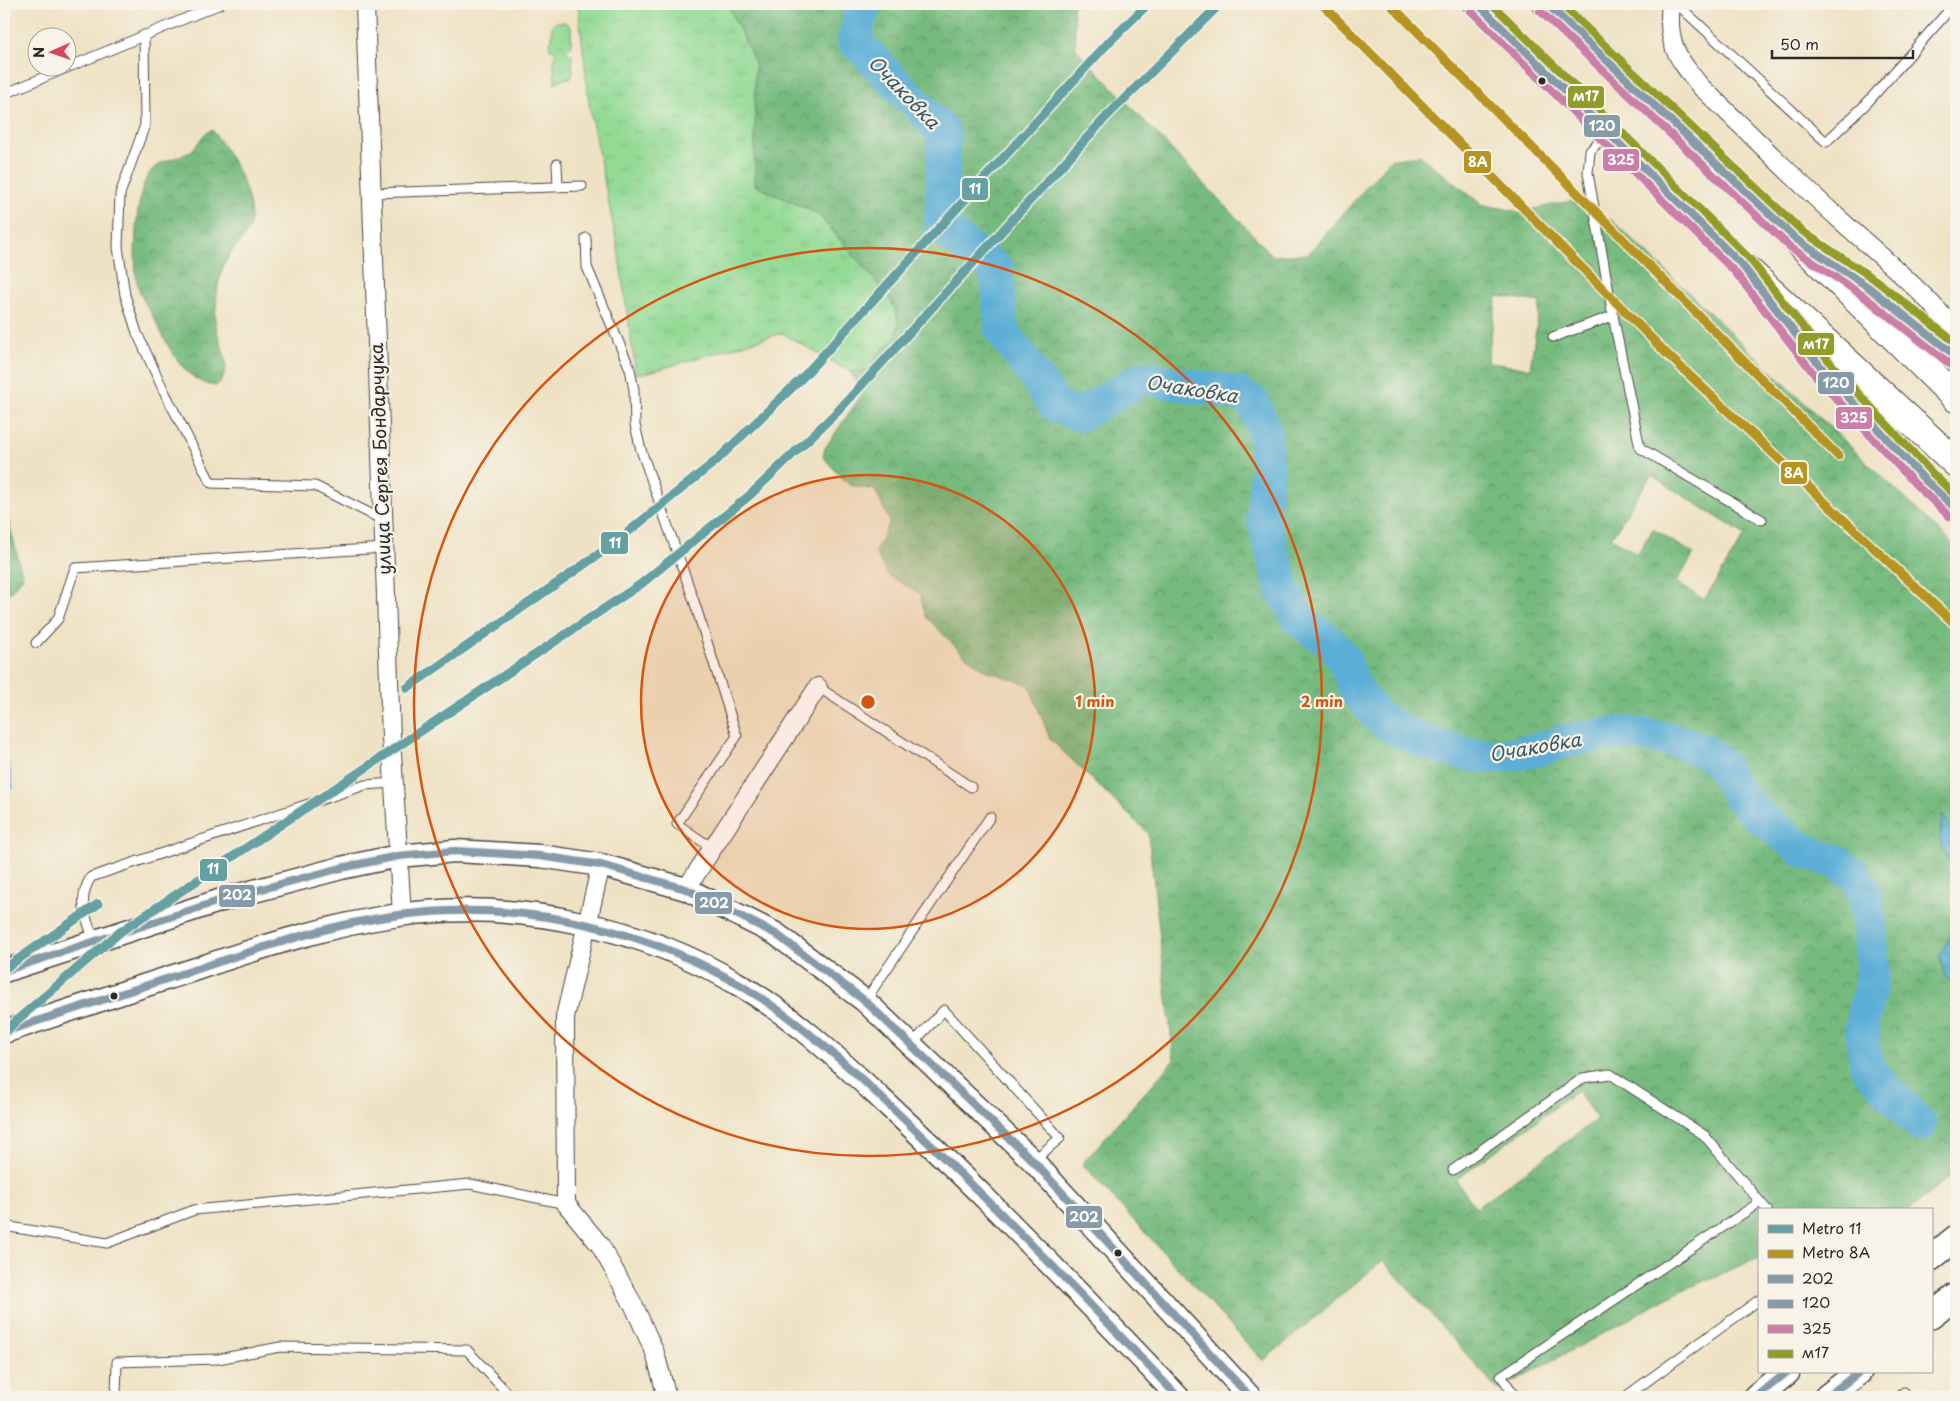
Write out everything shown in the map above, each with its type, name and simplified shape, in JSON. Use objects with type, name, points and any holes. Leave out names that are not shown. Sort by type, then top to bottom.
[{"type":"main road","points":[[1478,4],[1742,265],[1956,463]]},
{"type":"main road","points":[[1547,4],[1796,239],[1956,398]]},
{"type":"main road","points":[[1796,239],[1868,287],[1956,356]]},
{"type":"main road","points":[[1742,265],[1825,372],[1923,478],[1956,509]]},
{"type":"main road","points":[[1932,1257],[1956,1238]]},
{"type":"main road","points":[[1932,1315],[1956,1296]]},
{"type":"main road","points":[[1756,1397],[1785,1374]]},
{"type":"main road","points":[[1827,1397],[1857,1378]]},
{"type":"street","name":"улица Сергея Бондарчука","points":[[365,4],[394,783],[402,915]]},
{"type":"street","points":[[1671,4],[1669,19],[1671,40],[1683,65],[1700,87],[1832,212],[1896,269],[1956,330]]},
{"type":"street","points":[[686,889],[818,687]]},
{"type":"street","points":[[4,971],[228,898],[340,868],[398,856],[455,851],[540,856],[601,865],[686,889],[776,934],[865,1001],[1033,1161],[1250,1397]]},
{"type":"street","points":[[601,865],[565,1017],[566,1204],[600,1245],[634,1306],[655,1354],[667,1397]]},
{"type":"street","points":[[4,1032],[267,946],[320,931],[402,915],[437,912],[506,913],[541,916],[587,924],[629,935],[680,954],[743,986],[831,1053],[945,1158],[1178,1397]]},
{"type":"lane","points":[[4,94],[220,4]]},
{"type":"lane","points":[[1677,4],[1826,142],[1866,104],[1952,6]]},
{"type":"lane","points":[[144,35],[145,125],[120,194],[118,247],[125,295],[137,333],[163,389],[211,483],[315,486],[384,520]]},
{"type":"lane","points":[[1608,132],[1590,151],[1588,173],[1612,316],[1640,448],[1762,520]]},
{"type":"lane","points":[[557,164],[558,187]]},
{"type":"lane","points":[[372,193],[582,186]]},
{"type":"lane","points":[[586,238],[587,267],[630,369],[634,390],[635,425],[641,450],[694,602],[737,736],[677,824],[712,848]]},
{"type":"lane","points":[[1553,337],[1612,316]]},
{"type":"lane","points":[[36,643],[58,619],[75,568],[385,548]]},
{"type":"lane","points":[[818,687],[971,787]]},
{"type":"lane","points":[[94,942],[83,905],[84,888],[91,877],[365,785],[394,783]]},
{"type":"lane","points":[[865,1001],[990,817]]},
{"type":"lane","points":[[912,1044],[944,1010],[1060,1138],[1033,1161]]},
{"type":"lane","points":[[1453,1170],[1583,1078],[1610,1074],[1704,1135],[1765,1208]]},
{"type":"lane","points":[[4,1226],[107,1243],[194,1210],[470,1184],[566,1204]]},
{"type":"lane","points":[[1516,1397],[1501,1376],[1760,1202]]},
{"type":"lane","points":[[1625,1397],[1758,1301]]},
{"type":"lane","points":[[116,1397],[117,1362],[218,1359],[280,1347],[467,1350],[511,1397]]},
{"type":"lane","points":[[1898,1397],[1904,1392],[1908,1397]]},
{"type":"green space","points":[[578,4],[728,4],[756,63],[755,185],[818,214],[892,302],[899,323],[895,338],[878,354],[869,371],[850,372],[782,333],[650,372],[636,374],[618,249],[590,111]]},
{"type":"green space","points":[[728,4],[1073,4],[1076,49],[1273,256],[1308,254],[1390,160],[1419,155],[1481,204],[1520,212],[1571,201],[1613,221],[1956,547],[1956,834],[1943,816],[1940,840],[1956,881],[1956,914],[1954,929],[1940,956],[1945,977],[1956,984],[1956,1171],[1911,1208],[1758,1208],[1758,1258],[1681,1291],[1498,1390],[1383,1260],[1263,1361],[1082,1164],[1174,1060],[1148,833],[1050,739],[1029,685],[987,671],[964,655],[926,617],[920,594],[888,575],[875,552],[890,522],[875,490],[849,485],[823,457],[825,448],[863,393],[850,372],[869,371],[878,354],[895,338],[899,323],[892,302],[818,214],[755,185],[755,63]],"holes":[[[1497,296],[1540,302],[1530,369],[1487,362]],[[1651,475],[1745,535],[1704,600],[1676,582],[1694,554],[1653,529],[1637,554],[1611,538]],[[1577,1091],[1597,1119],[1476,1208],[1456,1180]]]},
{"type":"green space","points":[[557,22],[565,22],[571,27],[571,47],[566,52],[572,56],[573,74],[571,78],[562,79],[555,84],[554,62],[556,53],[555,50],[550,49],[550,42],[552,40],[552,26]]},
{"type":"green space","points":[[212,130],[239,172],[248,196],[251,220],[248,231],[224,264],[219,282],[216,321],[226,367],[222,380],[216,386],[205,384],[186,371],[171,351],[140,292],[137,282],[135,258],[138,211],[144,183],[149,174],[158,165],[191,151],[205,134]]},
{"type":"green space","points":[[4,503],[23,578],[4,598]]},
{"type":"water","points":[[1942,815],[1956,834],[1956,881],[1940,841]]},
{"type":"water","points":[[1956,914],[1956,984],[1945,977],[1940,956],[1954,929]]},
{"type":"waterway","name":"Очаковка","points":[[864,4],[854,40],[944,133],[941,227],[997,270],[1001,329],[1055,405],[1080,415],[1142,378],[1237,393],[1253,402],[1265,432],[1267,467],[1263,519],[1283,590],[1299,620],[1326,639],[1341,654],[1358,693],[1380,719],[1406,734],[1435,746],[1475,756],[1500,756],[1537,750],[1568,740],[1620,733],[1645,735],[1680,742],[1707,752],[1722,766],[1740,797],[1764,820],[1803,850],[1839,863],[1853,874],[1863,887],[1870,924],[1873,974],[1862,1025],[1863,1044],[1868,1069],[1920,1125]]},
{"type":"waterway","points":[[4,754],[11,787]]},
{"type":"metro line","name":"11","points":[[407,688],[612,545],[717,460],[803,377],[1109,42],[1148,4]]},
{"type":"metro line","name":"11","points":[[4,1034],[17,1020],[120,932],[641,584],[750,495],[838,411],[1106,117],[1220,4]]},
{"type":"metro line","name":"8А","points":[[1322,4],[1668,355],[1956,625]]},
{"type":"metro line","name":"8А","points":[[1390,4],[1838,456]]},
{"type":"metro line","name":"11","points":[[4,969],[98,904]]},
{"type":"transit line","name":"120","points":[[1478,4],[1742,265],[1825,372],[1923,478],[1956,509]]},
{"type":"transit line","name":"м17","points":[[1492,4],[1749,258],[1833,366],[1930,471],[1956,496]]},
{"type":"transit line","name":"120","points":[[1547,4],[1796,239],[1868,287],[1956,356]]},
{"type":"transit line","name":"м17","points":[[1561,4],[1802,231],[1874,279],[1956,343]]},
{"type":"transit line","name":"325","points":[[1471,11],[1735,272],[1818,379],[1916,485],[1949,516]]},
{"type":"transit line","name":"325","points":[[1540,11],[1790,247],[1862,295],[1950,364]]},
{"type":"transit line","name":"202","points":[[4,971],[228,898],[341,868],[398,856],[455,851],[540,856],[601,865],[686,889],[776,934],[865,1001],[1033,1161],[1250,1397]]},
{"type":"transit line","name":"202","points":[[4,1032],[244,953],[347,924],[399,915],[446,911],[541,916],[633,937],[677,954],[720,974],[761,998],[832,1053],[899,1114],[1002,1215],[1178,1397]]},
{"type":"transit line","name":"120","points":[[1756,1397],[1785,1374]]},
{"type":"transit line","name":"120","points":[[1827,1397],[1856,1374]]}]
